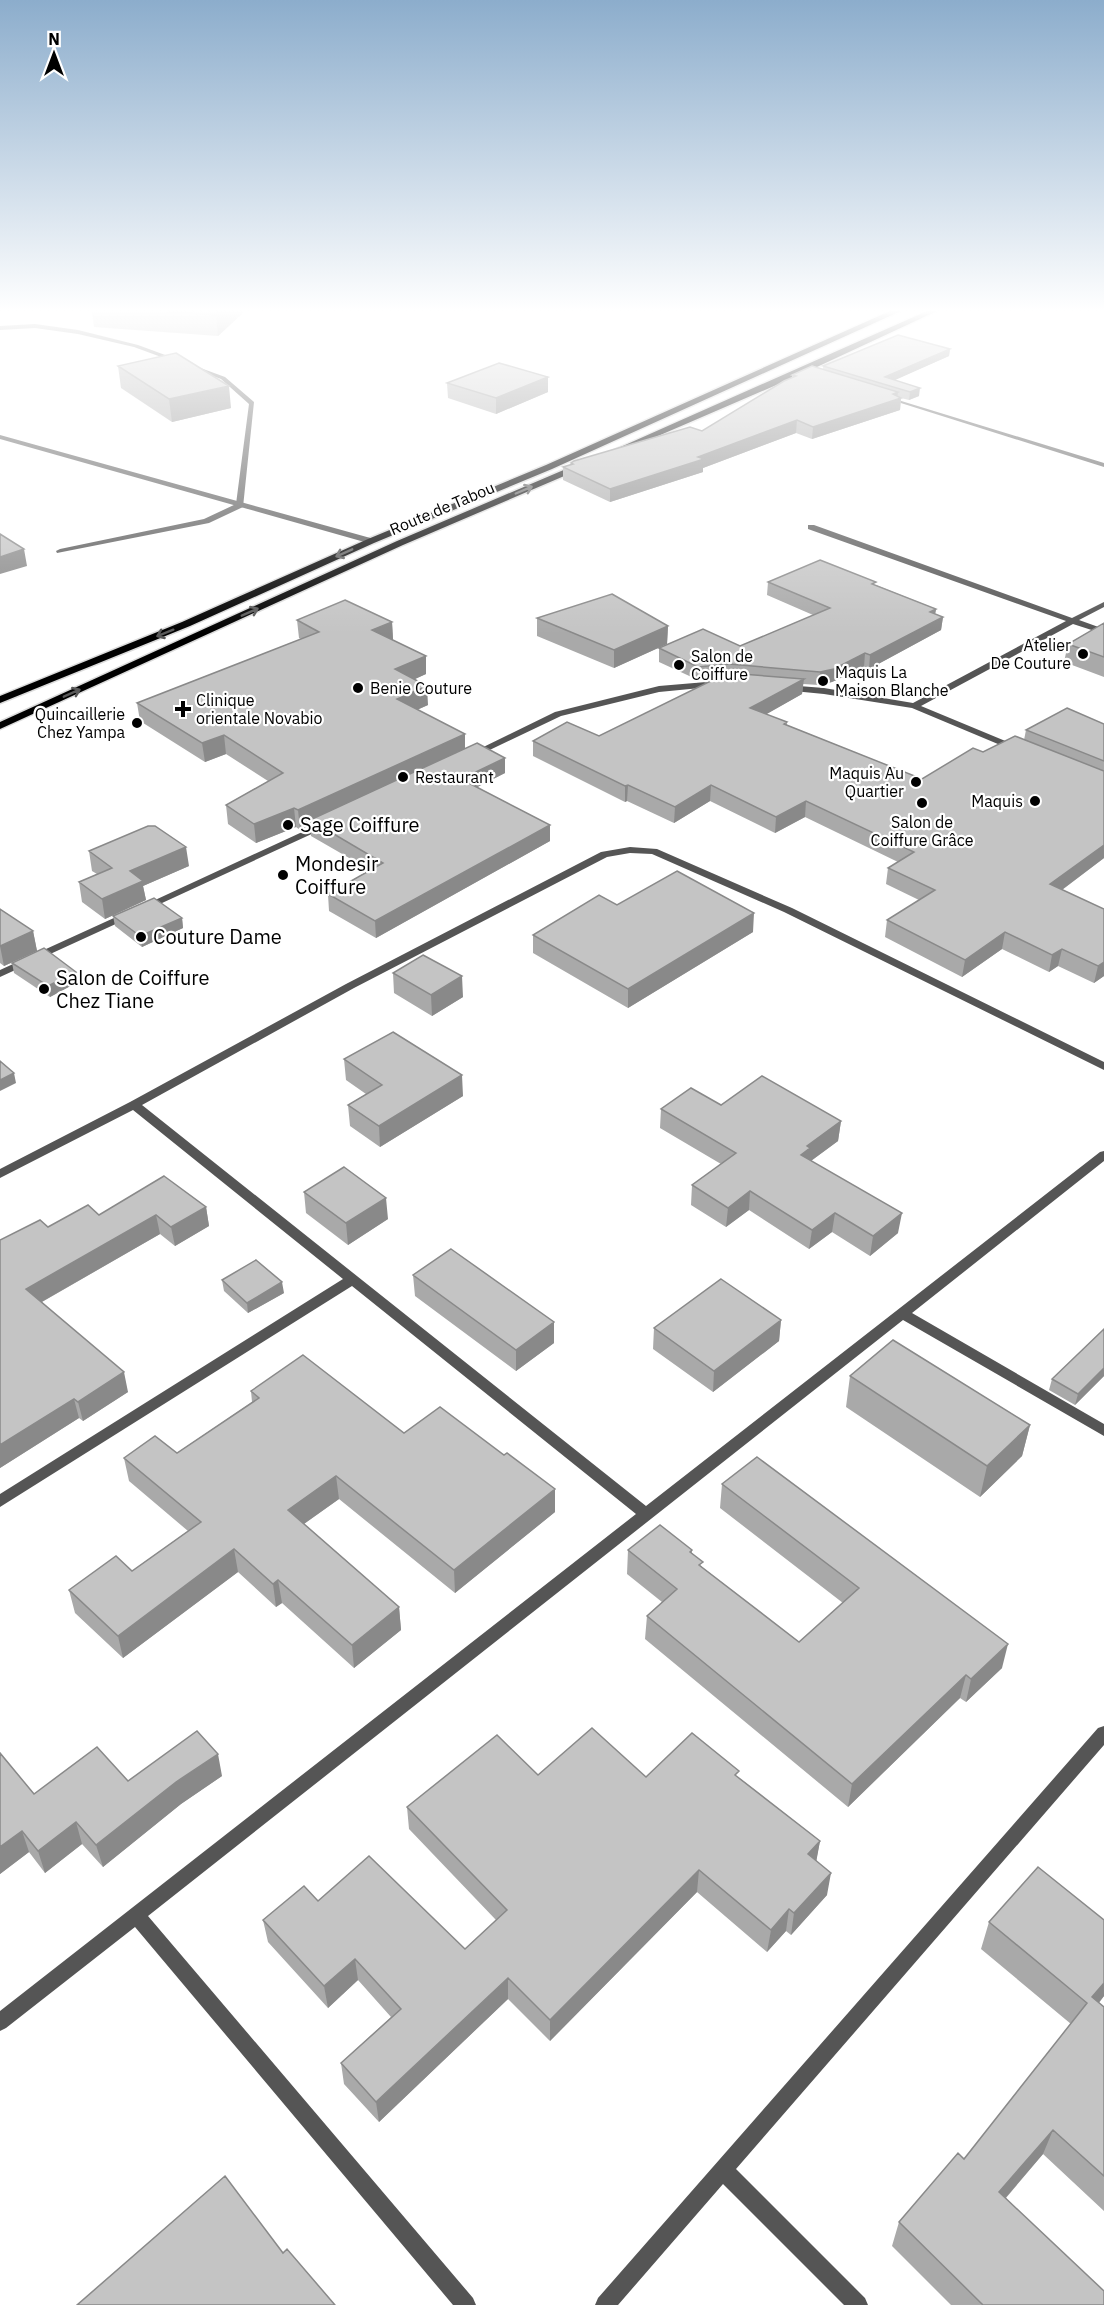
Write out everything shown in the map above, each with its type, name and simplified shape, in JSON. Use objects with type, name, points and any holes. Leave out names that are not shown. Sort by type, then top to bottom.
[{"type":"main road","name":"Route de Tabou","points":[[0,700],[186,624],[371,541],[549,467],[657,419]]},
{"type":"main road","points":[[606,455],[691,419]]},
{"type":"main road","name":"Route de Tabou","points":[[0,726],[400,543],[595,459]]},
{"type":"street","points":[[240,505],[250,419]]},
{"type":"street","points":[[956,419],[1104,465]]},
{"type":"street","points":[[0,437],[70,459],[371,541]]},
{"type":"street","points":[[60,551],[206,521],[240,505]]},
{"type":"street","points":[[811,527],[1104,632]]},
{"type":"street","points":[[914,706],[1104,604]]},
{"type":"street","points":[[466,758],[558,714],[659,689],[728,683]]},
{"type":"street","points":[[771,687],[824,691],[914,706],[1029,754]]},
{"type":"street","points":[[0,974],[340,817]]},
{"type":"street","points":[[0,1174],[134,1106],[350,986],[604,854],[630,849],[654,851],[788,910],[1104,1066]]},
{"type":"street","points":[[134,1106],[647,1515]]},
{"type":"street","points":[[0,2022],[1104,1155]]},
{"type":"street","points":[[0,1501],[352,1280]]},
{"type":"street","points":[[903,1314],[1104,1431]]},
{"type":"street","points":[[605,2305],[1104,1733]]},
{"type":"street","points":[[135,1914],[466,2305]]},
{"type":"street","points":[[723,2170],[858,2305]]},
{"type":"building","points":[[722,419],[839,419],[813,427],[797,420],[698,457],[704,459],[610,489],[563,467],[573,464],[571,463],[574,461],[690,427],[702,431]]},
{"type":"building","points":[[0,534],[24,549],[0,557]]},
{"type":"building","points":[[820,560],[876,582],[872,584],[936,609],[930,612],[943,617],[870,655],[865,653],[834,669],[820,672],[729,664],[698,667],[659,648],[703,629],[740,646],[830,608],[768,582]]},
{"type":"building","points":[[612,594],[668,626],[614,650],[537,618]]},
{"type":"building","points":[[345,600],[392,622],[372,630],[426,656],[395,669],[427,686],[397,699],[465,734],[298,810],[294,808],[254,824],[226,805],[283,773],[224,735],[202,743],[137,703],[319,632],[297,620]]},
{"type":"building","points":[[1104,623],[1104,657],[1068,644]]},
{"type":"building","points":[[717,674],[804,679],[750,708],[787,722],[784,724],[922,779],[973,748],[983,752],[1015,736],[1104,771],[1104,845],[1050,884],[1104,909],[1104,962],[1098,966],[1062,949],[1052,955],[1005,932],[965,960],[887,920],[935,890],[888,868],[914,852],[806,801],[776,817],[711,785],[675,807],[628,785],[625,786],[533,741],[567,722],[599,736],[721,676]]},
{"type":"building","points":[[1067,708],[1104,724],[1104,761],[1026,730]]},
{"type":"building","points":[[477,743],[505,758],[461,779],[550,825],[375,921],[328,894],[383,863],[310,820]]},
{"type":"building","points":[[148,826],[155,826],[186,847],[130,871],[143,881],[102,899],[79,882],[112,868],[89,851]]},
{"type":"building","points":[[677,871],[754,913],[628,989],[533,935],[599,895],[617,905]]},
{"type":"building","points":[[154,898],[182,918],[140,936],[113,916]]},
{"type":"building","points":[[0,909],[33,931],[0,946]]},
{"type":"building","points":[[44,948],[76,972],[48,986],[12,963]]},
{"type":"building","points":[[423,955],[462,976],[431,995],[393,973]]},
{"type":"building","points":[[393,1032],[462,1075],[379,1126],[348,1105],[382,1085],[344,1059]]},
{"type":"building","points":[[0,1061],[14,1073],[0,1080]]},
{"type":"building","points":[[762,1076],[841,1121],[807,1146],[810,1148],[801,1155],[902,1213],[873,1236],[835,1213],[812,1230],[750,1191],[728,1208],[692,1185],[736,1153],[661,1109],[691,1088],[721,1105]]},
{"type":"building","points":[[344,1167],[386,1198],[346,1223],[304,1192]]},
{"type":"building","points":[[164,1176],[206,1207],[171,1227],[156,1215],[26,1289],[124,1372],[78,1402],[74,1399],[0,1445],[0,1240],[40,1220],[48,1227],[88,1205],[99,1215]]},
{"type":"building","points":[[451,1249],[554,1322],[516,1350],[413,1275]]},
{"type":"building","points":[[256,1260],[282,1282],[247,1303],[222,1280]]},
{"type":"building","points":[[721,1279],[781,1320],[714,1371],[654,1328]]},
{"type":"building","points":[[1104,1329],[1104,1368],[1078,1394],[1052,1379]]},
{"type":"building","points":[[893,1340],[1030,1425],[987,1466],[850,1376]]},
{"type":"building","points":[[303,1355],[404,1433],[440,1407],[504,1455],[507,1453],[555,1489],[454,1570],[336,1476],[288,1510],[399,1607],[352,1645],[278,1580],[273,1584],[234,1549],[118,1636],[69,1590],[116,1556],[132,1571],[201,1522],[124,1458],[155,1436],[177,1453],[259,1398],[251,1391]]},
{"type":"building","points":[[757,1457],[1008,1644],[971,1679],[966,1675],[852,1784],[647,1616],[677,1589],[628,1550],[660,1525],[692,1550],[690,1552],[703,1562],[699,1565],[799,1642],[859,1588],[722,1484]]},
{"type":"building","points":[[592,1728],[646,1777],[692,1733],[739,1771],[735,1775],[820,1841],[808,1854],[831,1873],[794,1913],[789,1909],[771,1930],[699,1870],[550,2020],[508,1978],[376,2102],[341,2063],[401,2009],[355,1959],[324,1986],[263,1920],[304,1886],[318,1901],[369,1856],[465,1949],[507,1910],[407,1807],[497,1735],[538,1775]]},
{"type":"building","points":[[197,1731],[218,1754],[176,1782],[96,1845],[76,1822],[38,1851],[22,1831],[0,1847],[0,1753],[34,1794],[97,1747],[128,1781]]},
{"type":"building","points":[[1038,1867],[1104,1920],[1104,1983],[1092,1997],[1104,2007],[1104,2176],[1053,2130],[999,2192],[1104,2291],[1104,2305],[983,2305],[899,2222],[958,2153],[964,2159],[1087,2003],[989,1922]]},
{"type":"building","points":[[225,2176],[283,2253],[287,2249],[335,2305],[77,2305]]},
{"type":"place","name":"Atelier De Couture","points":[[1083,654]]},
{"type":"place","name":"Salon de Coiffure","points":[[679,665]]},
{"type":"place","name":"Maquis La Maison Blanche","points":[[823,681]]},
{"type":"place","name":"Benie Couture","points":[[358,688]]},
{"type":"place","name":"Clinique orientale Novabio","points":[[183,709]]},
{"type":"place","name":"Quincaillerie Chez Yampa","points":[[137,723]]},
{"type":"place","name":"Restaurant","points":[[403,777]]},
{"type":"place","name":"Maquis Au Quartier","points":[[916,782]]},
{"type":"place","name":"Maquis","points":[[1035,801]]},
{"type":"place","name":"Salon de Coiffure Grâce","points":[[922,803]]},
{"type":"place","name":"Sage Coiffure","points":[[288,825]]},
{"type":"place","name":"Mondesir Coiffure","points":[[283,875]]},
{"type":"place","name":"Couture Dame","points":[[141,937]]},
{"type":"place","name":"Salon de Coiffure Chez Tiane","points":[[44,989]]}]
